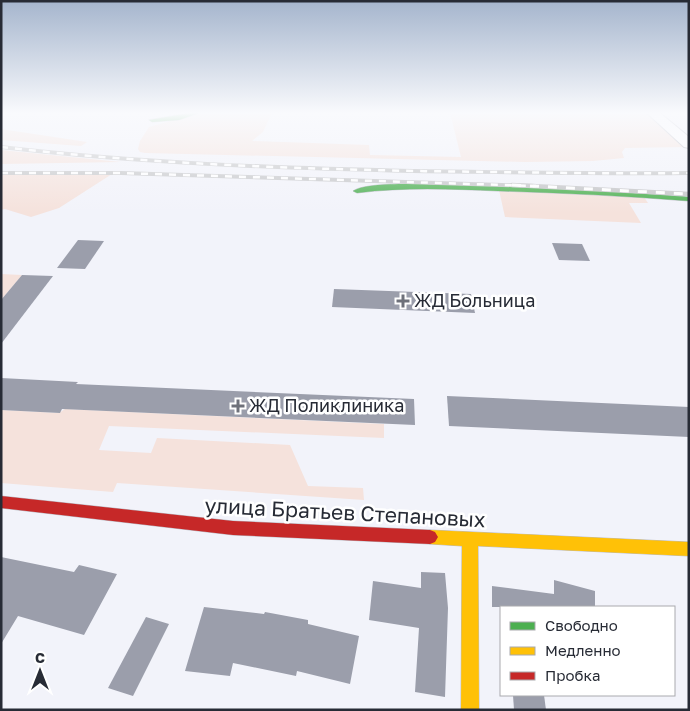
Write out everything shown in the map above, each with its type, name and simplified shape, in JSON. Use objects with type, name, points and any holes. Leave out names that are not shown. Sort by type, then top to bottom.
[{"type":"street","points":[[358,191],[381,187],[449,187],[591,191],[689,199]]},
{"type":"street","name":"улица Братьев Степановых","points":[[1,502],[233,528],[689,549]]},
{"type":"street","points":[[470,539],[470,710]]},
{"type":"shaded area","points":[[139,146],[369,146],[370,155],[461,157],[458,146],[687,147],[625,148],[622,152],[624,158],[593,161],[525,162],[145,153],[140,152]]},
{"type":"shaded area","points":[[1,150],[121,162],[1,164]]},
{"type":"shaded area","points":[[112,174],[59,208],[31,217],[5,209],[1,210],[1,175]]},
{"type":"shaded area","points":[[499,190],[644,197],[648,203],[629,203],[641,223],[505,217]]},
{"type":"shaded area","points":[[1,274],[22,275],[1,300]]},
{"type":"shaded area","points":[[65,409],[384,424],[384,438],[109,426],[99,450],[151,453],[157,438],[290,445],[308,486],[363,488],[364,500],[117,483],[113,492],[1,483],[1,410],[59,413]]},
{"type":"building","points":[[78,240],[104,241],[85,269],[57,268]]},
{"type":"building","points":[[552,243],[582,244],[590,261],[559,260]]},
{"type":"building","points":[[22,275],[53,276],[1,344],[1,300]]},
{"type":"building","name":"ЖД Больница","points":[[334,289],[471,294],[475,313],[332,307]]},
{"type":"building","points":[[1,378],[78,382],[76,384],[414,399],[415,425],[62,409],[60,413],[1,410]]},
{"type":"building","points":[[447,396],[689,407],[689,437],[449,426]]},
{"type":"building","points":[[1,557],[74,572],[79,565],[117,574],[84,635],[18,616],[1,644]]},
{"type":"building","points":[[421,572],[445,573],[448,608],[445,697],[415,692],[419,628],[369,620],[373,581],[421,588]]},
{"type":"building","points":[[554,580],[595,591],[595,606],[492,607],[492,586],[554,594]]},
{"type":"building","points":[[204,607],[264,614],[265,612],[308,620],[308,624],[359,636],[350,684],[297,671],[296,676],[233,663],[230,676],[185,671]]},
{"type":"building","points":[[146,617],[169,624],[133,696],[108,688]]},
{"type":"building","points":[[513,696],[544,696],[546,710],[514,710]]},
{"type":"railway","points":[[1,147],[155,161],[258,166],[413,171],[689,173]]},
{"type":"railway","points":[[1,173],[121,173],[525,186]]},
{"type":"railway","points":[[512,185],[525,186]]},
{"type":"railway","points":[[525,186],[536,186]]},
{"type":"railway","points":[[525,186],[689,194]]},
{"type":"traffic: fast","points":[[357,191],[389,187],[438,187],[588,192],[689,199]]},
{"type":"traffic: slow","points":[[430,537],[689,549]]},
{"type":"traffic: slow","points":[[470,539],[470,710]]},
{"type":"traffic: jam","points":[[1,502],[233,528],[430,537]]},
{"type":"place","name":"ЖД Больница","points":[[403,301]]},
{"type":"place","name":"ЖД Поликлиника","points":[[238,406]]}]
